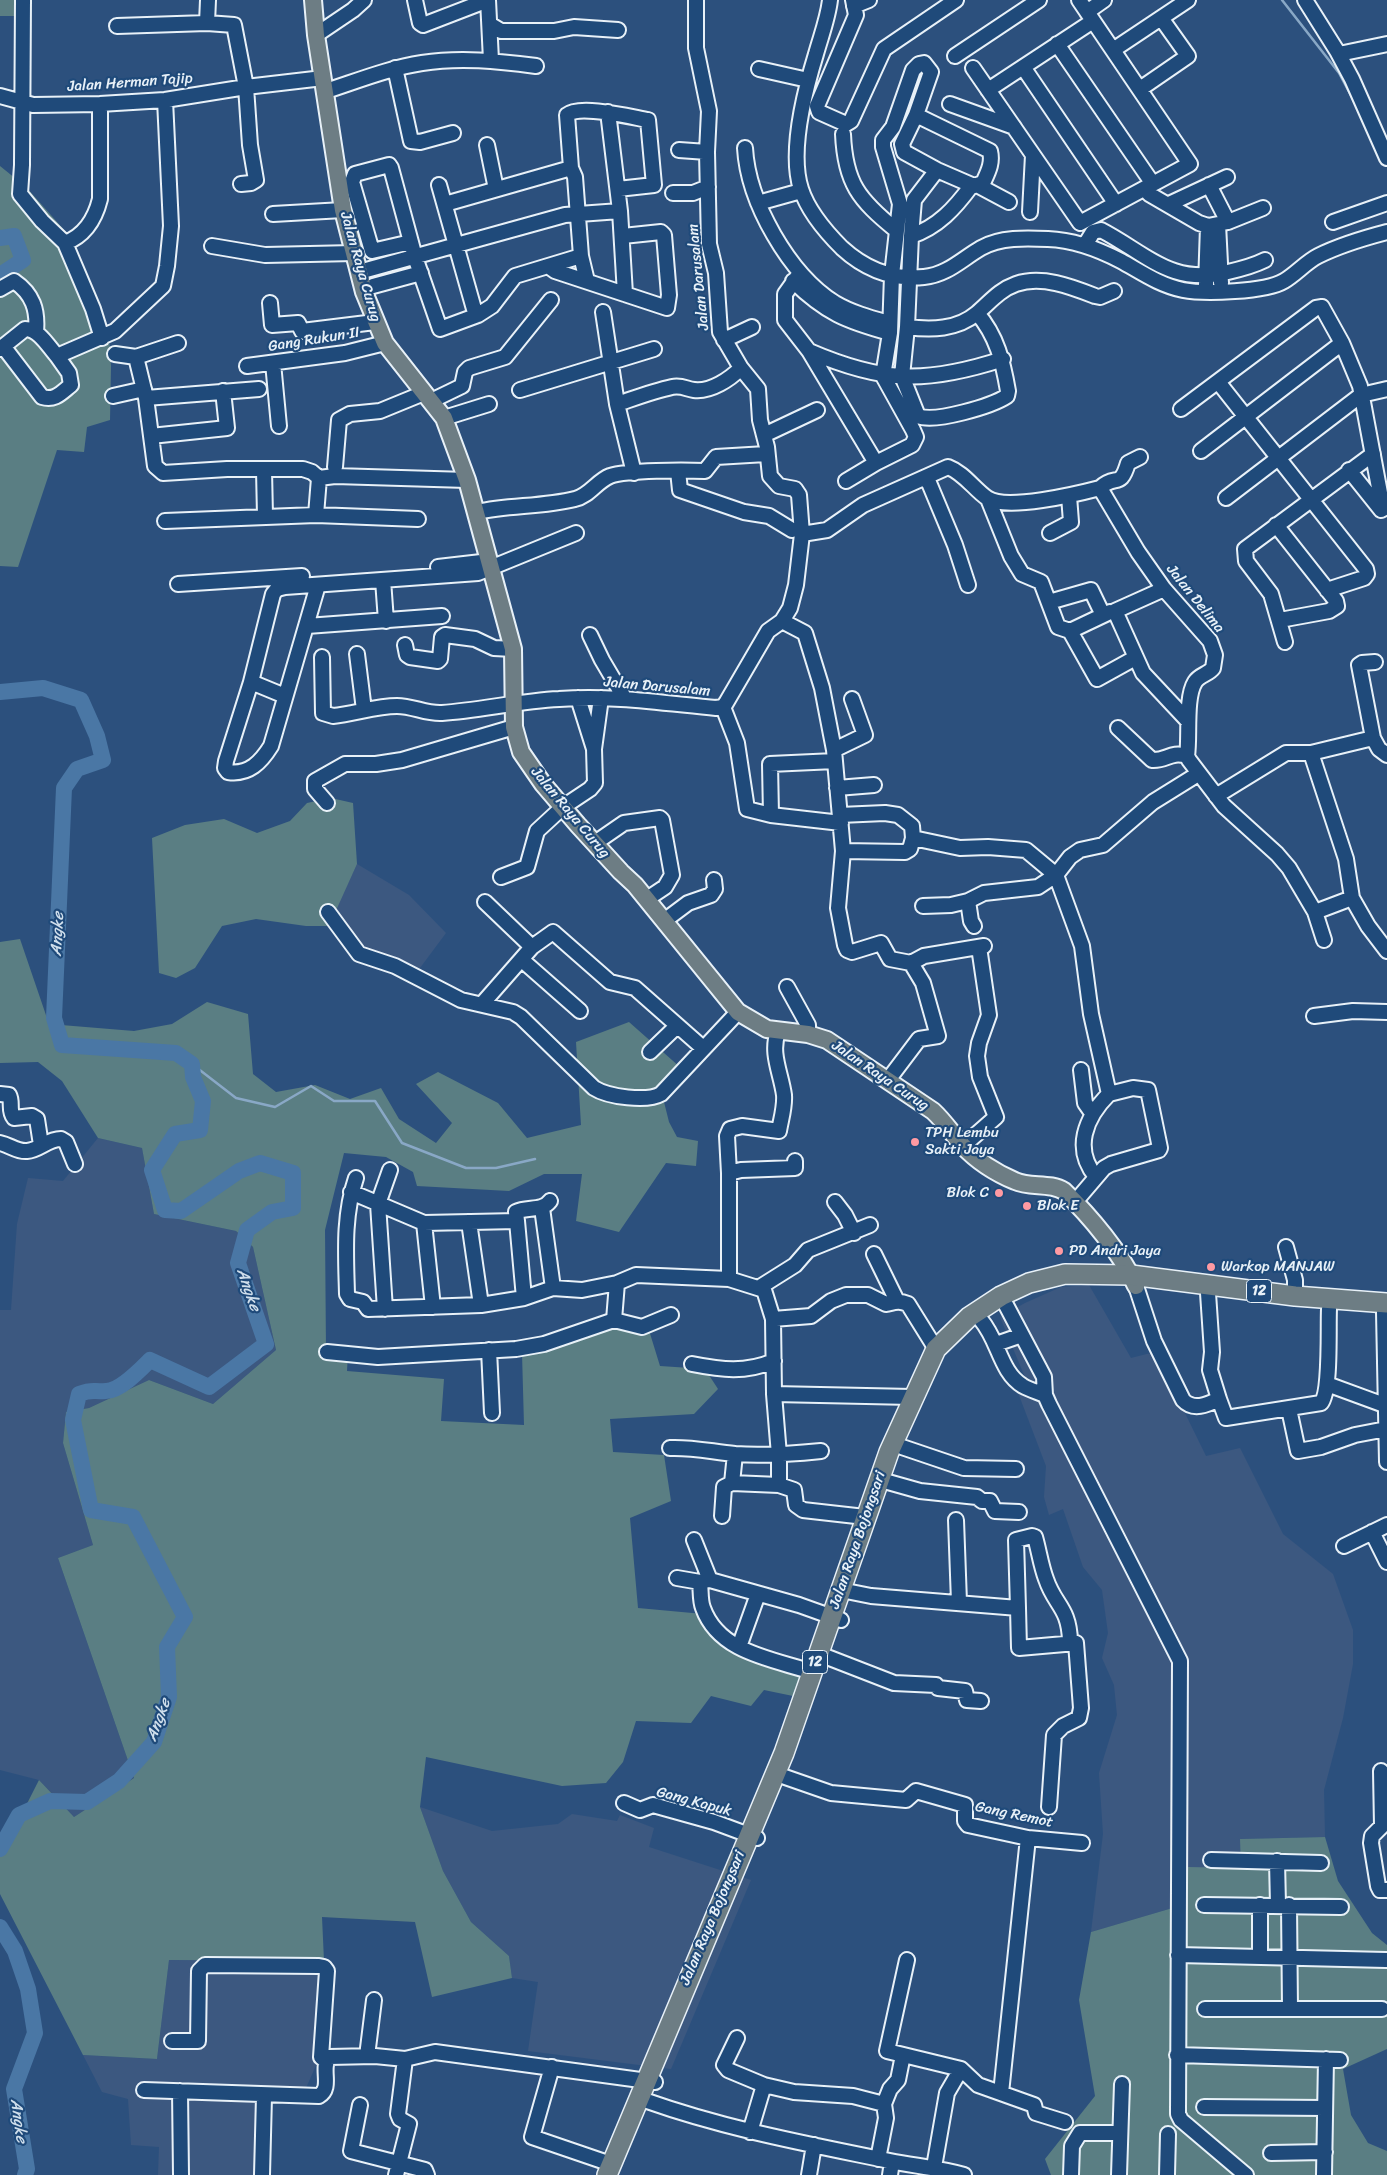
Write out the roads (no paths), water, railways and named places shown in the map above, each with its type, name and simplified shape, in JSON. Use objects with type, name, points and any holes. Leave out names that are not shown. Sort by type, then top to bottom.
[{"type":"highway","name":"Jalan Raya Bojongsari","points":[[846,1591],[865,1517],[912,1397],[936,1349],[970,1316],[1001,1296],[1029,1283],[1073,1274],[1295,1296],[1386,1309]]},
{"type":"highway","name":"Jalan Raya Bojongsari","points":[[612,2171],[753,1836],[812,1672],[836,1618],[902,1447],[935,1373],[959,1340],[981,1320],[1006,1305],[1033,1292],[1064,1284],[1133,1280],[1208,1293],[1329,1309],[1386,1309]]},
{"type":"highway","name":"Jalan Raya Bojongsari","points":[[753,1836],[784,1777],[827,1657],[836,1618]]},
{"type":"highway","name":"Jalan Raya Bojongsari","points":[[612,2171],[647,2101],[651,2081]]},
{"type":"main road","name":"Jalan Raya Curug","points":[[313,0],[316,35],[343,210],[359,272],[375,322],[385,343],[444,418],[467,480],[513,649],[515,668],[514,727],[521,752],[529,766],[594,843],[647,900],[738,1012],[759,1026],[778,1032],[808,1034],[827,1040],[940,1117],[963,1146],[989,1168],[1014,1181],[1028,1185],[1058,1188],[1075,1202],[1133,1280]]},
{"type":"street","points":[[23,0],[20,194],[42,221],[64,243],[93,309],[102,338]]},
{"type":"street","points":[[207,23],[208,0]]},
{"type":"street","points":[[316,35],[353,10],[364,0]]},
{"type":"street","points":[[415,0],[420,23],[423,25],[488,0],[490,60]]},
{"type":"street","name":"Jalan Darusalam","points":[[322,657],[323,713],[333,716],[364,710],[411,706],[428,712],[441,713],[513,702],[578,698],[625,699],[723,707],[768,631],[782,621],[790,608],[796,585],[799,495],[795,490],[780,486],[772,480],[760,420],[758,389],[741,368],[720,332],[716,274],[709,244],[707,152],[709,111],[696,48],[696,0]]},
{"type":"street","points":[[830,0],[808,80],[798,140],[798,176],[801,190],[818,220],[846,251],[873,270],[908,278],[937,275],[981,248],[1002,241],[1048,239],[1085,245],[1113,257],[1140,277],[1184,290],[1206,284],[1220,274],[1252,266],[1265,260]]},
{"type":"street","points":[[870,0],[854,3],[856,15],[817,106],[819,112],[846,124],[851,121],[884,49],[956,0]]},
{"type":"street","points":[[955,56],[1039,0]]},
{"type":"street","points":[[988,90],[1057,44],[1086,11],[1104,0]]},
{"type":"street","points":[[1113,50],[1188,0]]},
{"type":"street","points":[[1305,0],[1339,54],[1359,92],[1387,158]]},
{"type":"street","points":[[973,68],[1080,223],[1116,204],[1151,189],[1190,164],[1086,11]]},
{"type":"street","points":[[1140,90],[1188,56],[1161,18]]},
{"type":"street","points":[[117,26],[207,23],[234,25],[246,87],[250,145],[256,180],[251,184],[241,184]]},
{"type":"street","points":[[490,25],[501,31],[554,31],[574,27],[618,30]]},
{"type":"street","points":[[1057,44],[1151,189],[1169,204],[1199,224],[1218,224],[1263,208]]},
{"type":"street","points":[[1339,54],[1387,44]]},
{"type":"street","name":"Jalan Herman Tajip","points":[[0,96],[32,105],[100,104],[165,100],[246,87],[324,84],[395,68],[440,61],[490,60],[536,66]]},
{"type":"street","points":[[846,482],[876,463],[912,445],[916,437],[883,376],[890,328],[892,275],[899,197],[884,153],[883,140],[892,126],[913,70],[919,64],[924,63],[931,72],[902,148],[904,152],[937,170],[975,185],[1008,202]]},
{"type":"street","points":[[1023,67],[1116,204]]},
{"type":"street","points":[[395,68],[411,141],[420,142],[453,133]]},
{"type":"street","points":[[759,69],[808,80]]},
{"type":"street","points":[[57,356],[115,331],[157,293],[165,278],[171,226],[165,100]]},
{"type":"street","points":[[64,243],[80,235],[98,210],[100,199],[100,104]]},
{"type":"street","points":[[950,104],[1014,127]]},
{"type":"street","points":[[587,281],[580,256],[575,176],[570,168],[566,115],[575,112],[608,112],[648,120],[654,185],[618,189]]},
{"type":"street","points":[[608,112],[623,236],[625,294]]},
{"type":"street","points":[[911,236],[927,230],[953,210],[975,185],[983,183],[991,165],[990,151],[916,115]]},
{"type":"street","points":[[843,134],[847,170],[857,193],[872,210],[896,230]]},
{"type":"street","points":[[487,145],[496,189]]},
{"type":"street","points":[[744,148],[752,189],[797,277],[825,310],[858,324],[890,328]]},
{"type":"street","points":[[679,150],[707,152]]},
{"type":"street","points":[[1030,212],[1033,155]]},
{"type":"street","points":[[411,242],[372,251],[352,182],[355,174],[389,165],[411,242],[415,257],[440,329],[478,315],[492,306],[515,276],[580,256]]},
{"type":"street","points":[[446,204],[570,168]]},
{"type":"street","points":[[937,170],[914,200],[911,236],[907,327],[902,376],[918,416],[928,418],[981,407],[1007,396],[1008,391],[1003,359],[986,324],[977,314]]},
{"type":"street","points":[[1169,204],[1227,177]]},
{"type":"street","points":[[440,185],[474,309],[478,315]]},
{"type":"street","points":[[1209,185],[1218,224],[1221,291]]},
{"type":"street","points":[[673,193],[694,193],[708,187]]},
{"type":"street","points":[[758,203],[801,190]]},
{"type":"street","points":[[899,197],[914,200]]},
{"type":"street","points":[[1333,222],[1387,203]]},
{"type":"street","points":[[273,214],[343,210]]},
{"type":"street","points":[[359,272],[522,226],[578,213],[620,211]]},
{"type":"street","points":[[1206,284],[1218,224]]},
{"type":"street","points":[[1085,245],[1093,232],[1101,230],[1157,264],[1221,291],[1268,287],[1282,283],[1316,257],[1387,232]]},
{"type":"street","points":[[548,266],[555,271],[664,308],[669,306],[664,235],[661,232],[623,236]]},
{"type":"street","points":[[212,246],[265,255],[354,253]]},
{"type":"street","points":[[373,286],[420,273]]},
{"type":"street","points":[[797,277],[785,294],[785,320],[809,351],[876,463]]},
{"type":"street","points":[[0,289],[14,281],[22,286],[37,310],[36,332]]},
{"type":"street","points":[[907,327],[941,329],[966,321],[977,314],[1003,290],[1027,281],[1064,285],[1095,296],[1114,292]]},
{"type":"street","points":[[335,468],[339,420],[350,414],[380,410],[462,386],[465,372],[469,368],[505,356],[551,300]]},
{"type":"street","points":[[270,303],[272,325],[298,324],[302,331],[375,322]]},
{"type":"street","points":[[1181,409],[1219,383],[1319,306],[1324,309],[1355,372],[1362,395],[1382,510],[1349,470]]},
{"type":"street","points":[[602,312],[617,404],[634,473]]},
{"type":"street","points":[[724,340],[752,328]]},
{"type":"street","points":[[25,329],[36,332],[69,373],[71,385],[54,398],[42,397],[2,348],[25,329]]},
{"type":"street","points":[[115,354],[136,357],[178,343]]},
{"type":"street","name":"Gang Rukun II","points":[[247,366],[345,353],[385,343]]},
{"type":"street","points":[[1201,451],[1247,418],[1342,343]]},
{"type":"street","points":[[520,390],[654,349]]},
{"type":"street","points":[[809,351],[841,365],[883,376],[948,374],[1003,359]]},
{"type":"street","points":[[136,357],[145,394],[155,466],[163,473],[308,470],[319,478],[335,476],[467,480]]},
{"type":"street","points":[[273,363],[279,426]]},
{"type":"street","points":[[830,386],[834,372],[841,365]]},
{"type":"street","points":[[617,404],[672,387],[682,386],[689,389],[705,390],[725,381],[741,368]]},
{"type":"street","points":[[1219,383],[1366,569],[1367,574],[1364,578],[1327,590]]},
{"type":"street","points":[[113,396],[259,389]]},
{"type":"street","points":[[1226,498],[1362,395],[1387,389]]},
{"type":"street","points":[[151,436],[227,428],[223,391]]},
{"type":"street","points":[[444,418],[489,404]]},
{"type":"street","points":[[764,435],[817,410]]},
{"type":"street","points":[[477,512],[505,506],[577,499],[609,476],[624,473],[708,470],[716,457],[766,454]]},
{"type":"street","points":[[1285,642],[1271,594],[1244,555],[1245,549],[1373,454]]},
{"type":"street","points":[[678,471],[680,490],[744,512],[769,516],[797,532],[827,530],[863,505],[948,467],[952,468],[988,499],[1008,504],[1069,496],[1100,488],[1107,483],[1121,480],[1124,477],[1128,463],[1140,456]]},
{"type":"street","points":[[264,470],[265,516]]},
{"type":"street","points":[[316,515],[319,478]]},
{"type":"street","points":[[927,478],[955,545],[968,585]]},
{"type":"street","name":"Jalan Delima","points":[[1100,488],[1138,552],[1164,589],[1207,636],[1215,654],[1211,671],[1195,681],[1188,721],[1187,756]]},
{"type":"street","points":[[1050,533],[1071,522],[1069,496]]},
{"type":"street","points":[[988,499],[1011,556],[1022,574],[1041,582],[1058,627],[1070,631],[1097,679],[1135,658]]},
{"type":"street","points":[[165,521],[316,515],[418,519]]},
{"type":"street","points":[[1276,525],[1336,601],[1334,609],[1280,620]]},
{"type":"street","points":[[318,585],[307,626],[266,754],[254,767],[242,771],[228,772],[225,768],[226,761],[251,682],[273,594],[277,590],[285,587],[478,573],[491,565],[576,533]]},
{"type":"street","points":[[178,584],[491,565]]},
{"type":"street","points":[[383,580],[386,621]]},
{"type":"street","points":[[1070,631],[1164,589]]},
{"type":"street","points":[[1049,602],[1092,590],[1109,613],[1147,678],[1188,721]]},
{"type":"street","points":[[307,626],[442,616]]},
{"type":"street","points":[[782,621],[805,633],[822,688],[834,756],[843,851],[838,908],[847,950],[852,952],[881,943],[890,959],[910,963],[924,956],[982,946],[989,1015],[979,1043],[977,1056],[980,1076],[996,1117],[963,1146]]},
{"type":"street","points":[[406,644],[407,655],[410,657],[438,661],[440,659],[442,637],[445,635],[476,639],[494,648],[513,649]]},
{"type":"street","points":[[590,635],[625,699]]},
{"type":"street","points":[[357,654],[364,710]]},
{"type":"street","points":[[1375,662],[1362,662],[1359,665],[1373,738],[1379,748],[1387,755]]},
{"type":"street","points":[[251,682],[285,696]]},
{"type":"street","points":[[578,698],[594,749]]},
{"type":"street","points":[[501,877],[527,868],[538,831],[563,807],[590,789],[595,783],[594,749],[601,698]]},
{"type":"street","points":[[771,815],[770,764],[834,756],[865,735],[852,699]]},
{"type":"street","points":[[723,707],[737,743],[745,805],[750,810],[771,815],[840,819],[885,813],[898,815],[912,826],[913,838],[910,849],[905,852],[843,851]]},
{"type":"street","points":[[327,803],[316,792],[315,781],[345,764],[376,764],[402,760],[514,727]]},
{"type":"street","points":[[1118,728],[1152,760],[1158,760],[1173,754],[1187,756],[1198,774],[1224,806],[1277,854],[1300,884],[1315,912],[1324,940]]},
{"type":"street","points":[[1216,796],[1286,753],[1311,753],[1373,738]]},
{"type":"street","points":[[1311,753],[1346,859],[1352,898],[1368,926],[1387,950]]},
{"type":"street","points":[[923,906],[951,905],[968,901],[984,893],[1038,887],[1056,875],[1070,856],[1080,850],[1104,845],[1153,802],[1198,774]]},
{"type":"street","points":[[837,788],[874,785]]},
{"type":"street","points":[[594,843],[624,823],[660,818],[662,820],[672,875],[664,887],[647,900]]},
{"type":"street","points":[[913,838],[960,848],[988,847],[1026,850],[1056,875],[1082,946],[1091,1014],[1109,1094]]},
{"type":"street","points":[[664,921],[688,903],[711,895],[715,889],[714,880]]},
{"type":"street","points":[[1315,912],[1352,898]]},
{"type":"street","points":[[968,901],[971,921],[974,926]]},
{"type":"street","points":[[486,902],[532,947]]},
{"type":"street","points":[[328,912],[359,954],[395,966],[456,998],[513,1012],[521,1017],[594,1088],[608,1095],[658,1096],[738,1012]]},
{"type":"street","points":[[482,1004],[532,947],[553,932],[610,982],[634,988],[703,1048]]},
{"type":"street","points":[[522,960],[580,1011]]},
{"type":"street","points":[[888,1080],[914,1044],[926,1037],[938,1036],[923,983],[910,963]]},
{"type":"street","points":[[787,987],[808,1025],[808,1034]]},
{"type":"street","points":[[1314,1016],[1354,1010],[1387,1012]]},
{"type":"street","points":[[650,1052],[677,1026]]},
{"type":"street","points":[[729,1279],[727,1136],[730,1129],[742,1126],[777,1131],[784,1102],[774,1046],[778,1032]]},
{"type":"street","points":[[1081,1070],[1085,1103],[1092,1113]]},
{"type":"street","points":[[1075,1202],[1096,1177],[1111,1164],[1159,1150],[1148,1090],[1133,1088],[1109,1094],[1092,1113],[1084,1144],[1084,1154],[1087,1166],[1096,1177]]},
{"type":"street","points":[[0,1094],[11,1097],[11,1114],[14,1118],[32,1116],[37,1119],[41,1145]]},
{"type":"street","points":[[0,1144],[21,1151],[34,1150],[54,1139],[61,1139],[66,1142],[75,1164]]},
{"type":"street","points":[[729,1173],[741,1170],[795,1168],[795,1161]]},
{"type":"street","points":[[385,1309],[378,1204],[390,1170]]},
{"type":"street","points":[[356,1178],[351,1192],[345,1243],[347,1294],[350,1298],[363,1302],[368,1309],[481,1305],[524,1298],[553,1288],[582,1290],[617,1283],[636,1275],[729,1279],[760,1287],[766,1294],[773,1319],[774,1394],[779,1455],[779,1485]]},
{"type":"street","points":[[351,1192],[424,1223],[517,1221]]},
{"type":"street","points":[[835,1202],[846,1215],[854,1233]]},
{"type":"street","points":[[524,1298],[516,1212],[546,1204],[553,1288]]},
{"type":"street","points":[[469,1222],[481,1305]]},
{"type":"street","points":[[424,1223],[433,1307]]},
{"type":"street","points":[[760,1287],[795,1265],[808,1250],[870,1225]]},
{"type":"street","points":[[1286,1248],[1295,1280],[1295,1296]]},
{"type":"street","points":[[874,1254],[897,1301]]},
{"type":"street","points":[[1133,1280],[1154,1341],[1183,1400],[1190,1406],[1219,1400]]},
{"type":"street","points":[[614,1320],[617,1283]]},
{"type":"street","points":[[1208,1293],[1212,1352],[1210,1370],[1226,1418],[1322,1403],[1326,1398],[1329,1309]]},
{"type":"street","points":[[773,1319],[811,1316],[831,1301],[846,1295],[868,1295],[886,1304],[897,1301],[908,1304],[936,1349]]},
{"type":"street","points":[[1006,1305],[1044,1378],[1045,1395],[1180,1662],[1177,2107],[1181,2120],[1246,2175]]},
{"type":"street","points":[[1386,1309],[1387,1462]]},
{"type":"street","points":[[327,1352],[378,1357],[489,1350],[544,1344],[614,1320],[642,1327],[671,1315]]},
{"type":"street","points":[[981,1320],[991,1332],[1004,1365],[1011,1375],[1023,1386],[1045,1395]]},
{"type":"street","points":[[996,1344],[1022,1335]]},
{"type":"street","points":[[489,1350],[492,1414]]},
{"type":"street","points":[[692,1364],[734,1371],[749,1370],[774,1361]]},
{"type":"street","points":[[1327,1384],[1386,1406]]},
{"type":"street","points":[[774,1394],[912,1397]]},
{"type":"street","points":[[1289,1409],[1298,1450],[1321,1447],[1355,1435],[1386,1429]]},
{"type":"street","points":[[902,1447],[964,1468],[1016,1468]]},
{"type":"street","points":[[670,1448],[701,1448],[735,1454],[779,1455],[820,1451]]},
{"type":"street","points":[[732,1483],[735,1454]]},
{"type":"street","points":[[888,1482],[920,1491],[977,1497],[982,1501],[990,1501],[995,1512],[1019,1512]]},
{"type":"street","points":[[722,1516],[724,1487],[732,1483],[779,1485],[794,1490],[796,1505],[803,1510],[865,1517]]},
{"type":"street","points":[[956,1520],[959,1602]]},
{"type":"street","points":[[1344,1546],[1387,1525]]},
{"type":"street","points":[[1372,1532],[1387,1562]]},
{"type":"street","points":[[1032,1536],[1036,1541],[1050,1591],[1066,1612],[1070,1640],[1076,1644],[1019,1648],[1016,1540],[1032,1536]]},
{"type":"street","points":[[694,1540],[705,1581],[703,1608],[720,1636],[762,1657],[812,1672]]},
{"type":"street","points":[[677,1578],[705,1581],[758,1594],[836,1618]]},
{"type":"street","points":[[846,1591],[1018,1608]]},
{"type":"street","points":[[739,1647],[758,1594]]},
{"type":"street","points":[[1049,1807],[1054,1735],[1063,1726],[1081,1716],[1076,1644]]},
{"type":"street","points":[[827,1657],[894,1683],[936,1685],[938,1688],[965,1691],[967,1700],[981,1701]]},
{"type":"street","points":[[1381,1771],[1382,1826],[1372,1836],[1371,1843],[1378,1886],[1380,1890],[1387,1890]]},
{"type":"street","name":"Gang Remot","points":[[784,1777],[818,1790],[881,1798],[906,1800],[916,1791],[965,1805],[965,1821],[968,1825],[1028,1838],[1082,1843]]},
{"type":"street","name":"Gang Kapuk","points":[[624,1803],[640,1810],[653,1806],[705,1819],[753,1836]]},
{"type":"street","points":[[1001,2093],[1028,1838]]},
{"type":"street","points":[[1211,1860],[1321,1863]]},
{"type":"street","points":[[1278,1861],[1290,1958],[1290,2009]]},
{"type":"street","points":[[1204,1905],[1341,1907]]},
{"type":"street","points":[[1260,1905],[1260,1957]]},
{"type":"street","points":[[1178,1955],[1386,1960]]},
{"type":"street","points":[[907,1960],[887,2051],[961,2069],[978,2085],[1034,2105],[1036,2113],[1065,2122]]},
{"type":"street","points":[[172,2041],[198,2041],[200,1972],[205,1965],[319,1966],[324,1967],[327,1971],[321,2057],[326,2061]]},
{"type":"street","points":[[367,2056],[374,2000]]},
{"type":"street","points":[[1206,2009],[1382,2009]]},
{"type":"street","points":[[737,2038],[724,2065],[725,2068],[764,2085],[794,2092],[853,2096],[884,2104]]},
{"type":"street","points":[[326,2061],[334,2056],[405,2059],[427,2053],[444,2053],[651,2081]]},
{"type":"street","points":[[878,2159],[886,2118],[884,2104],[890,2089],[898,2080],[903,2055]]},
{"type":"street","points":[[1177,2055],[1340,2060]]},
{"type":"street","points":[[398,2169],[409,2124],[400,2119],[398,2114],[405,2059]]},
{"type":"street","points":[[1324,2175],[1326,2059]]},
{"type":"street","points":[[144,2090],[313,2097],[323,2094],[326,2087],[326,2061]]},
{"type":"street","points":[[552,2067],[532,2136],[612,2171]]},
{"type":"street","points":[[934,2167],[947,2093],[961,2069]]},
{"type":"street","points":[[1119,2175],[1122,2084]]},
{"type":"street","points":[[750,2132],[764,2085]]},
{"type":"street","points":[[180,2091],[181,2175]]},
{"type":"street","points":[[262,2175],[264,2096]]},
{"type":"street","points":[[647,2101],[714,2123],[878,2159],[891,2168],[934,2167],[964,2175]]},
{"type":"street","points":[[360,2105],[351,2152],[398,2169],[425,2170],[427,2175]]},
{"type":"street","points":[[1204,2107],[1325,2108]]},
{"type":"street","points":[[1071,2175],[1072,2146],[1080,2133],[1120,2133]]},
{"type":"street","points":[[1167,2175],[1168,2134]]},
{"type":"street","points":[[809,2175],[814,2144]]},
{"type":"street","points":[[1271,2153],[1324,2152]]},
{"type":"waterway","points":[[1282,0],[1339,73],[1356,105]]},
{"type":"waterway","name":"Angke","points":[[0,238],[14,236],[23,260],[0,275]]},
{"type":"waterway","name":"Angke","points":[[0,692],[43,688],[81,700],[97,736],[103,760],[77,769],[64,788],[54,1018],[62,1045],[176,1053],[192,1064],[193,1077],[203,1101],[200,1130],[175,1134],[152,1170],[165,1210],[181,1211],[239,1171],[260,1163],[293,1173],[293,1208],[272,1212],[247,1230],[238,1263],[266,1344],[209,1387],[150,1360],[130,1379],[117,1388],[79,1394],[73,1420],[91,1510],[133,1517],[185,1617],[167,1647],[169,1697],[154,1742],[119,1781],[87,1802],[50,1801],[19,1815],[0,1849]]},
{"type":"waterway","points":[[192,1064],[236,1098],[275,1107],[311,1086],[334,1101],[375,1101],[402,1143],[466,1168],[496,1168],[535,1159]]},
{"type":"waterway","name":"Angke","points":[[0,1927],[15,1951],[28,1989],[35,2033],[14,2089],[27,2169],[25,2175]]},
{"type":"place","name":"TPH Lembu Sakti Jaya","points":[[915,1142]]},
{"type":"place","name":"Blok C","points":[[999,1193]]},
{"type":"place","name":"Blok E","points":[[1027,1206]]},
{"type":"place","name":"PD Andri Jaya","points":[[1059,1251]]},
{"type":"place","name":"Warkop MANJAW","points":[[1211,1267]]}]
